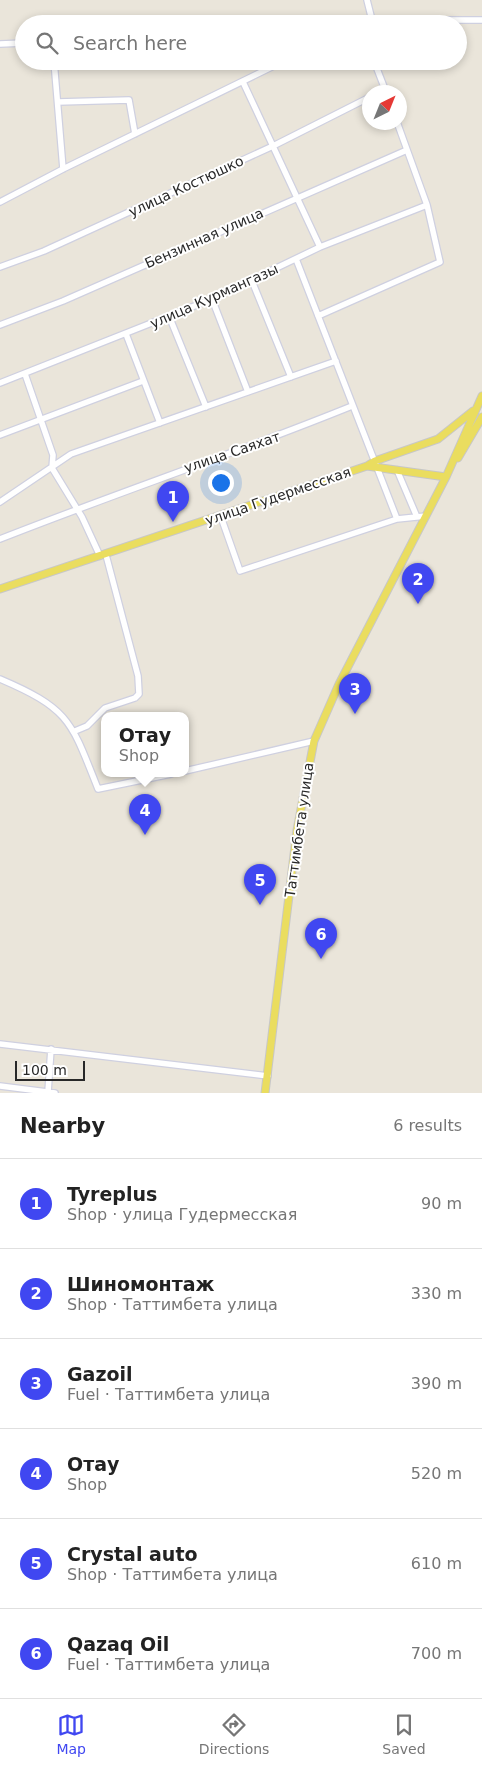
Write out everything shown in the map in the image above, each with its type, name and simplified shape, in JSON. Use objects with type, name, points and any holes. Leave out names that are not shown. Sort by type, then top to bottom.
[{"type":"main road","points":[[446,477],[482,396]]},
{"type":"main road","points":[[377,464],[438,439],[475,410]]},
{"type":"main road","points":[[446,477],[482,417]]},
{"type":"main road","points":[[474,432],[482,428]]},
{"type":"main road","name":"улица Гудермесская","points":[[0,589],[221,517],[367,466],[377,464],[397,470],[446,477]]},
{"type":"main road","name":"Таттимбета улица","points":[[265,1093],[297,830],[314,741],[342,679],[446,477]]},
{"type":"street","points":[[367,0],[371,15]]},
{"type":"street","points":[[467,20],[482,20]]},
{"type":"street","points":[[0,44],[15,43]]},
{"type":"street","points":[[55,70],[63,169]]},
{"type":"street","points":[[0,202],[63,169],[266,70]]},
{"type":"street","points":[[378,70],[384,85]]},
{"type":"street","points":[[243,82],[320,247]]},
{"type":"street","points":[[58,102],[129,100],[135,134]]},
{"type":"street","name":"улица Костюшко","points":[[0,267],[44,251],[273,146],[362,101]]},
{"type":"street","points":[[318,316],[440,262],[427,205],[400,130]]},
{"type":"street","name":"Бензинная улица","points":[[0,326],[63,301],[408,150]]},
{"type":"street","name":"улица Курмангазы","points":[[0,383],[212,299],[320,247],[427,205]]},
{"type":"street","points":[[296,259],[352,406],[377,464],[397,520]]},
{"type":"street","points":[[252,281],[291,377]]},
{"type":"street","points":[[212,299],[248,392]]},
{"type":"street","points":[[169,316],[206,407]]},
{"type":"street","points":[[126,334],[160,423]]},
{"type":"street","points":[[0,502],[72,454],[336,361]]},
{"type":"street","points":[[25,374],[53,455],[52,468],[103,556],[138,676],[139,694],[135,698],[105,708],[87,726],[75,731]]},
{"type":"street","points":[[0,435],[143,381]]},
{"type":"street","name":"улица Саяхат","points":[[0,539],[189,466],[272,439],[352,406]]},
{"type":"street","points":[[397,470],[417,517]]},
{"type":"street","points":[[221,517],[240,571],[397,520],[426,516]]},
{"type":"street","points":[[0,679],[51,704],[66,717],[75,731],[98,789],[156,777]]},
{"type":"street","points":[[189,770],[314,741]]},
{"type":"street","points":[[0,1044],[268,1076]]},
{"type":"street","points":[[48,1092],[52,1049]]},
{"type":"street","points":[[0,1086],[55,1093]]},
{"type":"place","name":"Tyreplus","points":[[173,522]]},
{"type":"place","name":"Шиномонтаж","points":[[418,604]]},
{"type":"place","name":"Gazoil","points":[[355,714]]},
{"type":"place","name":"Отау","points":[[145,835]]},
{"type":"place","name":"Crystal auto","points":[[260,905]]},
{"type":"place","name":"Qazaq Oil","points":[[321,959]]}]
